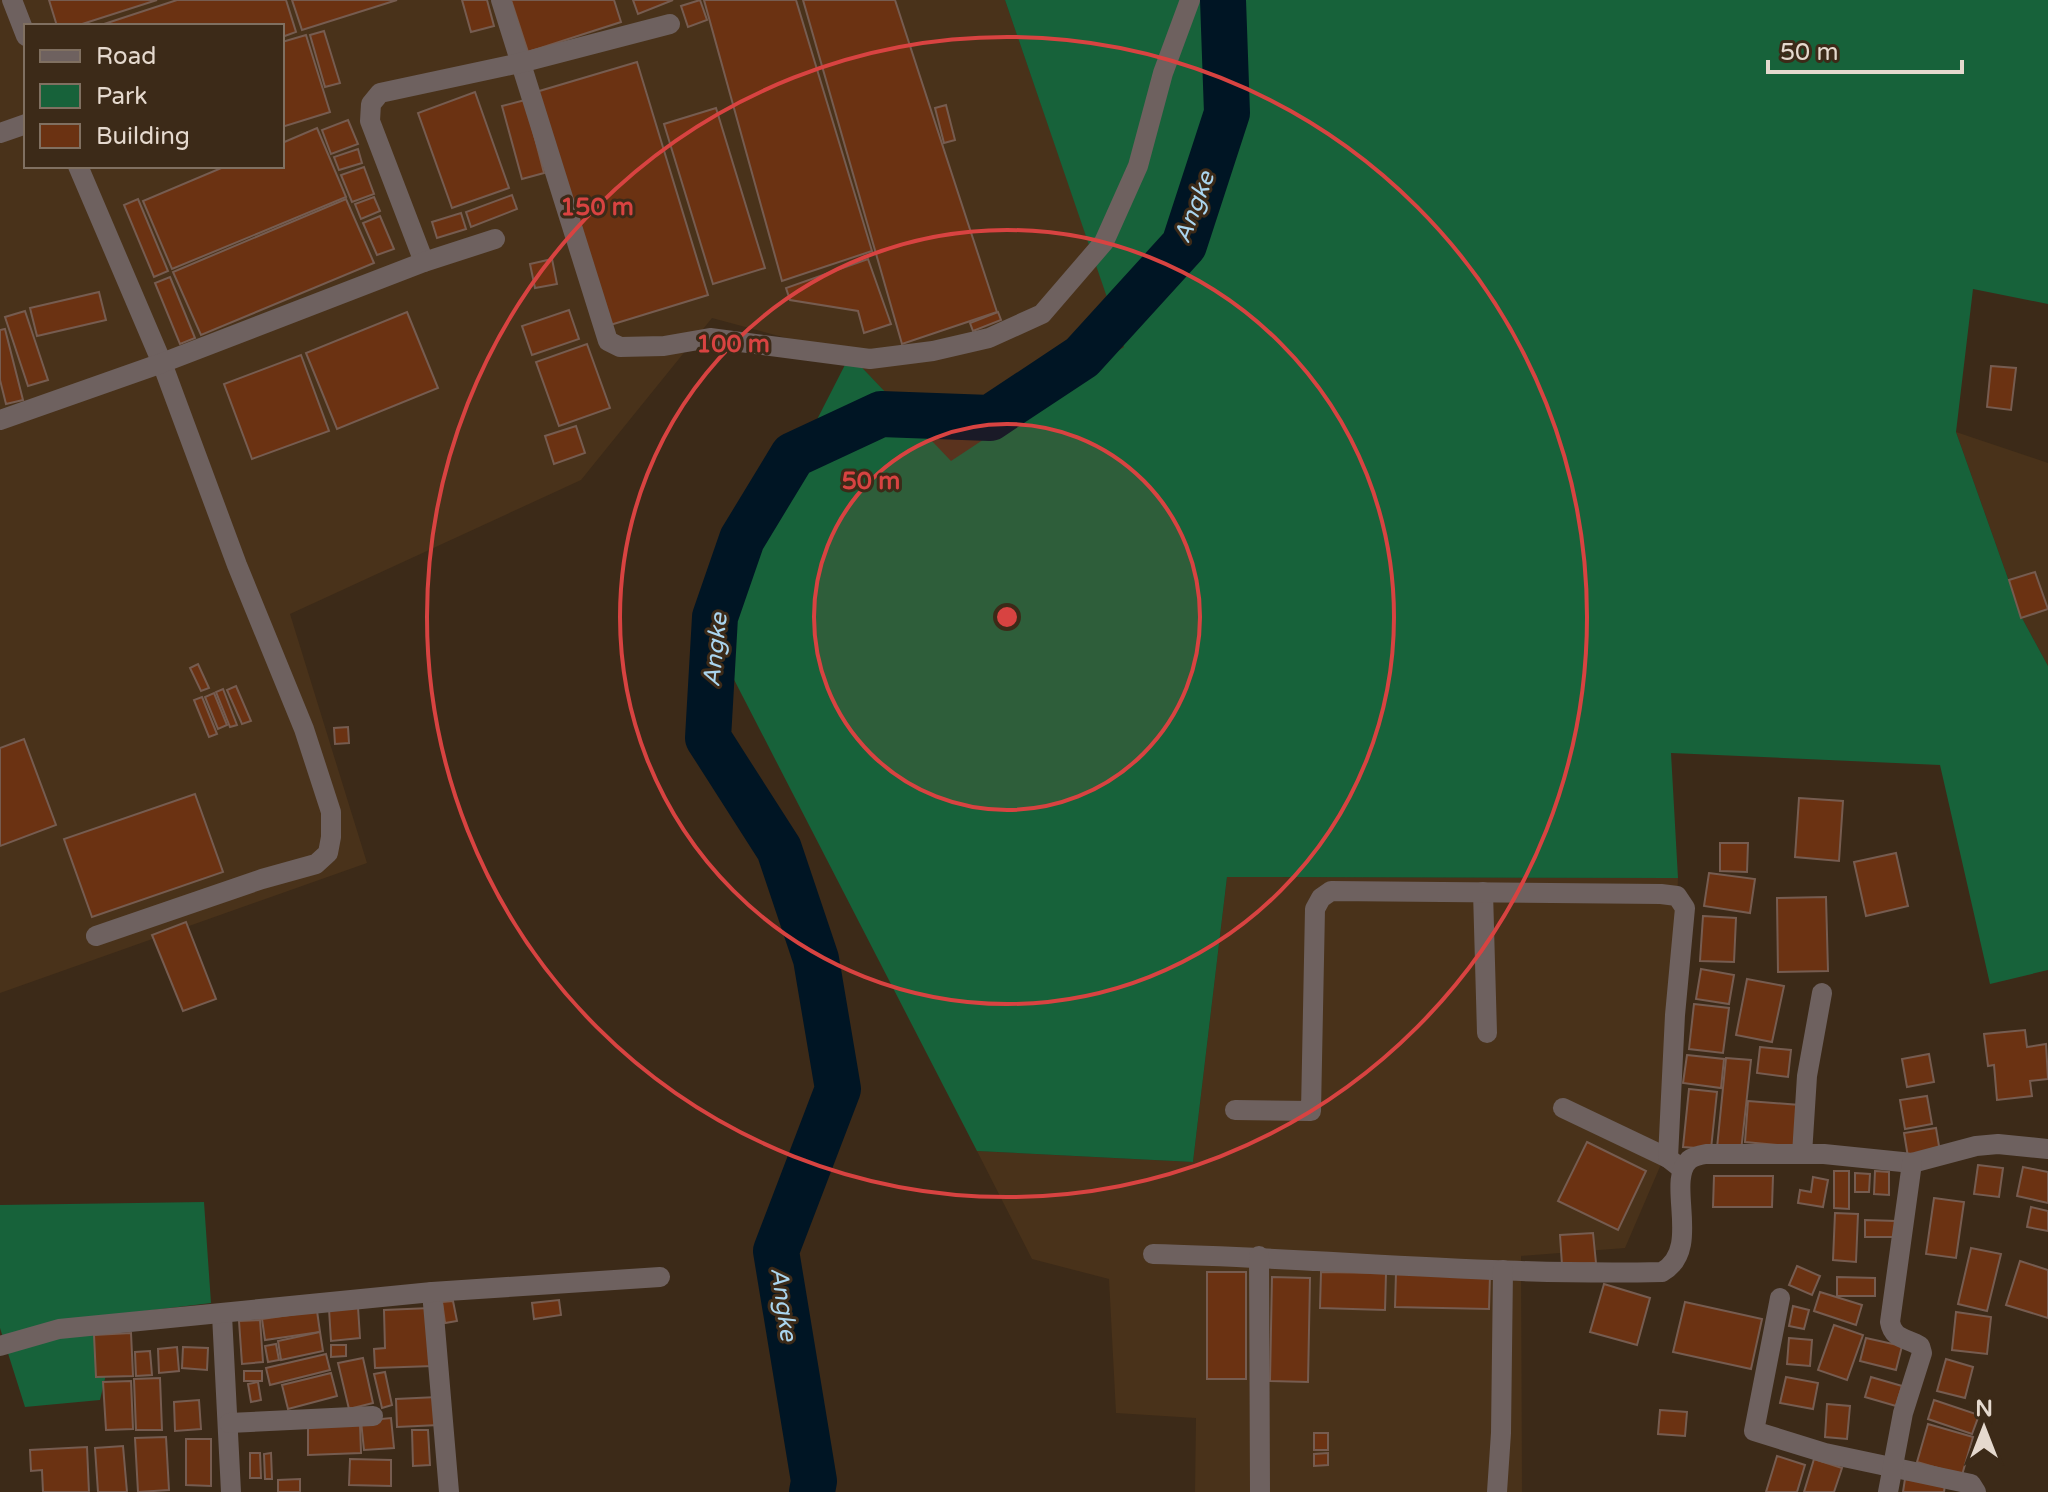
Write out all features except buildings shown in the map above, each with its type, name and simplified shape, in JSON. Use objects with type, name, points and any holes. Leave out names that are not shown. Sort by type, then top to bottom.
[{"type":"street","points":[[12,0],[24,31]]},
{"type":"street","points":[[501,0],[608,341],[620,347],[664,346],[710,338],[870,359],[933,351],[989,338],[1042,314],[1072,282],[1104,242],[1138,166],[1163,73],[1190,0]]},
{"type":"street","points":[[424,262],[370,121],[371,104],[380,93],[520,63],[670,24]]},
{"type":"street","points":[[0,133],[24,125]]},
{"type":"street","points":[[79,168],[162,363],[237,565],[304,729],[331,812],[328,853],[316,864],[262,879],[96,936]]},
{"type":"street","points":[[0,420],[162,363],[424,262],[495,239]]},
{"type":"street","points":[[1153,1254],[1259,1256],[1503,1270],[1662,1272],[1673,1266],[1681,1245],[1675,1163],[1675,1015],[1685,908],[1677,896],[1661,894],[1331,891],[1321,898],[1315,909],[1311,1111],[1235,1110]]},
{"type":"street","points":[[1483,892],[1487,1033]]},
{"type":"street","points":[[1802,1154],[1807,1076],[1822,993]]},
{"type":"street","points":[[1563,1108],[1675,1163],[1706,1154],[1824,1154],[1912,1163],[1976,1146],[1998,1144],[2048,1149]]},
{"type":"street","points":[[1888,1492],[1903,1413],[1922,1353],[1916,1343],[1898,1337],[1892,1331],[1890,1322],[1912,1163]]},
{"type":"street","points":[[1259,1256],[1260,1492]]},
{"type":"street","points":[[1497,1492],[1501,1433],[1503,1270]]},
{"type":"street","points":[[0,1346],[59,1329],[432,1292],[660,1277]]},
{"type":"street","points":[[432,1292],[449,1492]]},
{"type":"street","points":[[1780,1298],[1754,1431],[1825,1453],[1971,1484],[1976,1492]]},
{"type":"street","points":[[222,1315],[231,1492]]},
{"type":"street","points":[[229,1423],[373,1416]]},
{"type":"shaded area","points":[[0,0],[1005,0],[1125,347],[951,462],[850,355],[712,318],[581,480],[290,614],[367,863],[0,993]]},
{"type":"shaded area","points":[[1956,432],[2048,463],[2048,666],[2022,618]]},
{"type":"shaded area","points":[[1227,877],[1678,878],[1668,1148],[1625,1248],[1521,1256],[1522,1492],[1195,1492],[1196,1418],[1116,1413],[1109,1279],[1032,1259],[977,1151],[1193,1162]]},
{"type":"green space","points":[[1005,0],[2048,0],[2048,304],[1973,289],[1956,432],[2022,618],[2048,666],[2048,970],[1990,984],[1940,765],[1671,753],[1678,878],[1227,877],[1193,1162],[977,1151],[709,631],[850,355],[951,461],[1124,347]]},
{"type":"green space","points":[[204,1202],[211,1303],[120,1314],[100,1400],[25,1407],[0,1328],[0,1205]]},
{"type":"waterway","name":"Angke","points":[[812,1492],[814,1481],[776,1251],[838,1089],[816,959],[779,849],[708,738],[715,617],[742,539],[793,455],[881,414],[990,418],[1082,357],[1184,245],[1227,113],[1223,0]]}]
